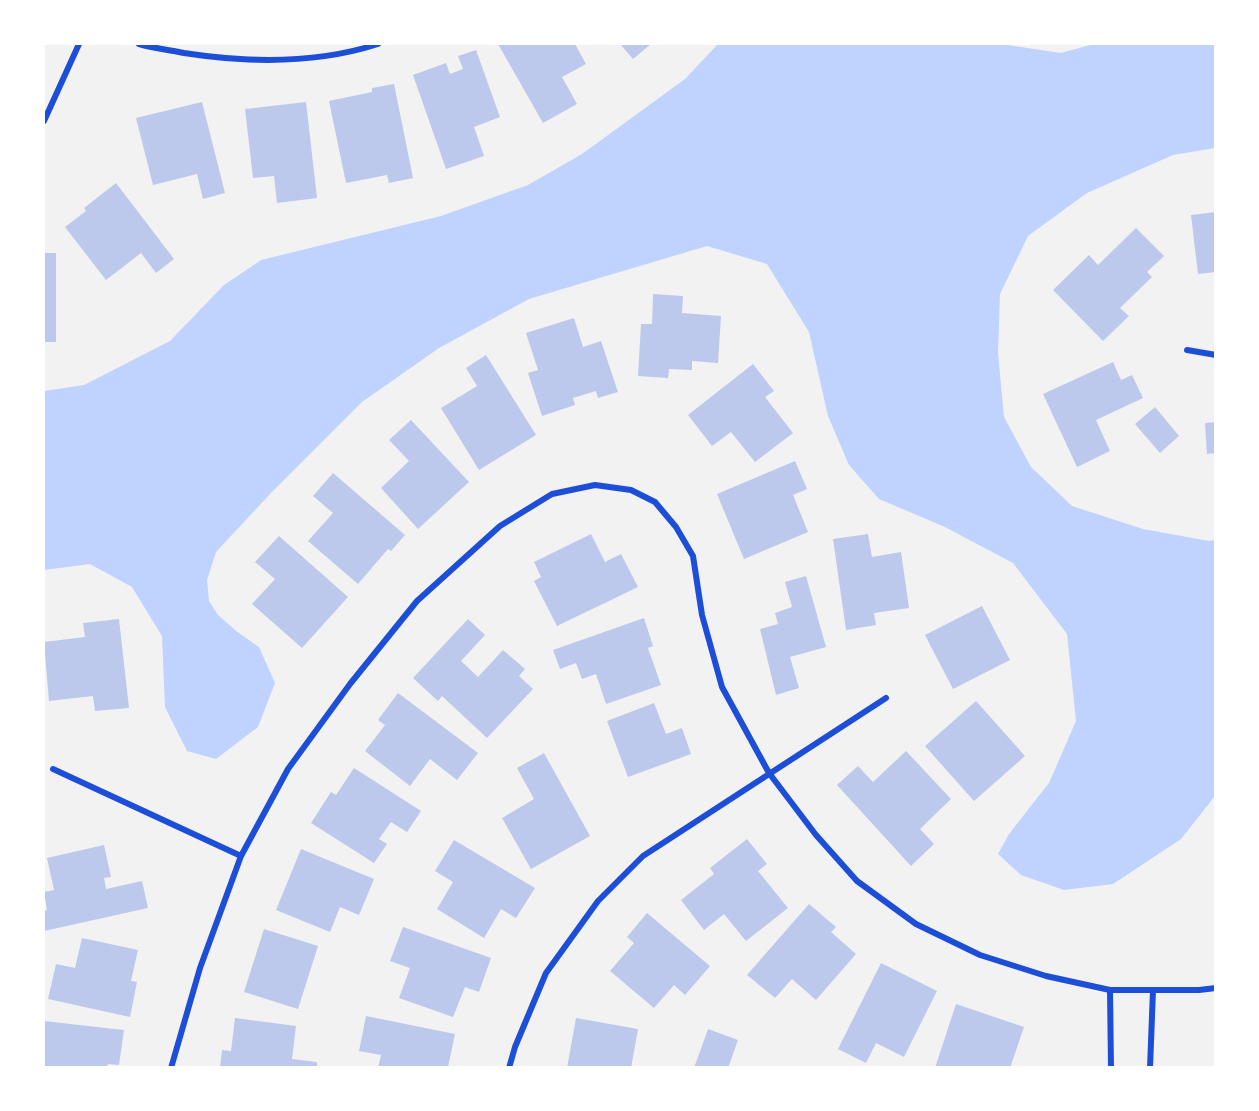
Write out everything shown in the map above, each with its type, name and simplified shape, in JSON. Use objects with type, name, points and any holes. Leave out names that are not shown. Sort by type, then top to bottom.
[{"type":"street","points":[[44,121],[79,44]]},
{"type":"street","points":[[138,44],[218,58],[287,61],[357,50],[378,44]]},
{"type":"street","points":[[1187,350],[1215,355]]},
{"type":"street","points":[[171,1068],[200,968],[241,856],[288,769],[350,684],[417,601],[500,526],[552,494],[595,485],[631,490],[655,502],[676,527],[693,556],[702,615],[722,687],[769,773],[816,835],[857,881],[916,924],[980,955],[1046,976],[1110,990],[1215,988]]},
{"type":"street","points":[[509,1068],[515,1047],[546,973],[598,901],[643,856],[886,698]]},
{"type":"street","points":[[53,769],[241,856]]},
{"type":"street","points":[[1110,990],[1111,1068]]},
{"type":"street","points":[[1150,1068],[1153,990]]},
{"type":"water","points":[[718,44],[1001,44],[1061,53],[1094,44],[1215,44],[1215,148],[1173,155],[1087,193],[1028,236],[1000,294],[998,353],[1004,417],[1031,467],[1072,506],[1143,529],[1209,541],[1215,540],[1215,796],[1181,839],[1113,884],[1064,890],[1021,875],[998,854],[1009,834],[1049,783],[1076,721],[1067,634],[1013,563],[945,527],[879,499],[849,465],[828,416],[809,332],[767,264],[707,246],[529,299],[439,348],[362,402],[270,494],[216,552],[207,580],[209,601],[218,615],[259,647],[275,683],[258,727],[216,759],[187,751],[165,707],[162,636],[132,587],[90,564],[44,570],[44,391],[84,385],[170,341],[224,285],[261,260],[441,216],[528,185],[582,154],[685,79]]},
{"type":"building","points":[[498,44],[575,44],[586,64],[562,77],[577,104],[543,123]]},
{"type":"building","points":[[620,44],[651,44],[633,59]]},
{"type":"building","points":[[476,50],[500,117],[474,127],[484,156],[446,169],[413,75],[446,63],[450,74],[463,69],[458,56]]},
{"type":"building","points":[[394,84],[413,178],[389,183],[387,175],[346,183],[329,101],[372,92],[372,88]]},
{"type":"building","points":[[202,102],[225,193],[203,199],[197,174],[153,185],[136,118]]},
{"type":"building","points":[[306,102],[317,198],[277,203],[274,176],[253,178],[245,109]]},
{"type":"building","points":[[116,183],[174,259],[156,273],[141,253],[106,280],[65,227],[86,211],[84,208]]},
{"type":"building","points":[[1216,212],[1216,272],[1198,274],[1191,215]]},
{"type":"building","points":[[1136,228],[1164,256],[1147,272],[1152,277],[1120,308],[1129,316],[1103,341],[1053,290],[1089,255],[1098,265]]},
{"type":"building","points":[[44,253],[56,253],[56,342],[44,342]]},
{"type":"building","points":[[653,294],[683,296],[682,313],[721,316],[718,363],[692,361],[692,370],[669,369],[668,378],[638,376],[641,324],[652,324]]},
{"type":"building","points":[[574,318],[583,347],[601,341],[618,392],[598,398],[596,391],[573,398],[575,405],[542,416],[528,373],[538,370],[526,333]]},
{"type":"building","points":[[486,355],[536,435],[479,470],[441,408],[477,386],[466,368]]},
{"type":"building","points":[[1113,362],[1121,380],[1132,375],[1143,398],[1096,420],[1110,451],[1077,467],[1043,394]]},
{"type":"building","points":[[753,364],[774,391],[765,397],[793,433],[755,462],[731,432],[712,446],[688,415]]},
{"type":"building","points":[[1155,407],[1179,436],[1160,453],[1135,424]]},
{"type":"building","points":[[411,420],[469,482],[418,529],[381,488],[409,461],[389,440]]},
{"type":"building","points":[[1216,422],[1216,453],[1207,454],[1205,423]]},
{"type":"building","points":[[795,461],[807,489],[793,495],[808,532],[744,559],[717,494]]},
{"type":"building","points":[[333,473],[405,535],[391,551],[388,549],[358,584],[308,541],[333,513],[313,496]]},
{"type":"building","points":[[591,534],[605,562],[621,554],[638,587],[557,626],[534,581],[541,577],[534,562]]},
{"type":"building","points":[[868,534],[872,557],[901,552],[909,608],[874,613],[876,625],[846,630],[833,539]]},
{"type":"building","points":[[279,536],[348,597],[302,648],[252,604],[275,579],[255,562]]},
{"type":"building","points":[[806,576],[826,647],[790,657],[799,688],[776,695],[760,629],[778,624],[775,613],[792,607],[785,582]]},
{"type":"building","points":[[982,606],[1010,660],[953,689],[925,635]]},
{"type":"building","points":[[644,618],[653,646],[648,648],[661,685],[606,704],[596,674],[582,679],[576,663],[560,669],[553,650]]},
{"type":"building","points":[[119,619],[129,708],[95,711],[93,696],[49,701],[44,642],[85,637],[83,623]]},
{"type":"building","points":[[468,619],[485,635],[461,661],[478,677],[503,650],[525,669],[519,676],[533,689],[487,738],[442,696],[438,701],[413,678]]},
{"type":"building","points":[[398,693],[478,753],[457,780],[430,759],[410,786],[365,751],[385,725],[378,720]]},
{"type":"building","points":[[976,701],[1025,756],[974,801],[925,746]]},
{"type":"building","points":[[654,703],[666,734],[682,728],[691,754],[628,777],[607,721]]},
{"type":"building","points":[[906,751],[951,799],[920,829],[934,844],[911,866],[837,785],[858,766],[873,782]]},
{"type":"building","points":[[544,753],[590,836],[531,869],[502,818],[534,799],[517,768]]},
{"type":"building","points":[[354,768],[421,811],[407,832],[391,822],[379,839],[387,844],[374,863],[311,823],[331,792],[336,795]]},
{"type":"building","points":[[747,839],[767,864],[758,871],[788,908],[746,941],[724,914],[704,930],[681,900],[714,874],[710,868]]},
{"type":"building","points":[[454,840],[535,888],[516,918],[501,909],[484,938],[437,909],[453,882],[435,871]]},
{"type":"building","points":[[104,845],[111,877],[104,878],[106,889],[142,881],[148,908],[44,931],[44,911],[47,910],[44,892],[54,890],[47,858]]},
{"type":"building","points":[[301,849],[374,879],[359,915],[340,907],[330,932],[276,910]]},
{"type":"building","points":[[809,904],[836,927],[831,932],[856,954],[816,1000],[792,979],[775,998],[747,975]]},
{"type":"building","points":[[647,913],[710,966],[685,995],[674,985],[654,1008],[610,971],[634,943],[627,937]]},
{"type":"building","points":[[403,927],[491,958],[479,992],[465,987],[453,1017],[399,998],[410,968],[390,961]]},
{"type":"building","points":[[264,929],[318,946],[298,1009],[244,992]]},
{"type":"building","points":[[82,938],[138,950],[131,981],[137,982],[130,1017],[48,999],[56,964],[75,968]]},
{"type":"building","points":[[881,963],[937,991],[904,1057],[876,1043],[866,1063],[838,1049]]},
{"type":"building","points":[[956,1004],[1024,1027],[1010,1068],[935,1068]]},
{"type":"building","points":[[366,1016],[455,1034],[448,1067],[378,1068],[381,1055],[359,1051]]},
{"type":"building","points":[[235,1018],[296,1026],[292,1059],[317,1062],[317,1068],[220,1068],[222,1050],[231,1051]]},
{"type":"building","points":[[576,1018],[638,1029],[631,1068],[567,1068]]},
{"type":"building","points":[[44,1021],[124,1030],[119,1065],[108,1064],[107,1068],[44,1066]]},
{"type":"building","points":[[708,1029],[738,1040],[728,1068],[694,1068]]}]
